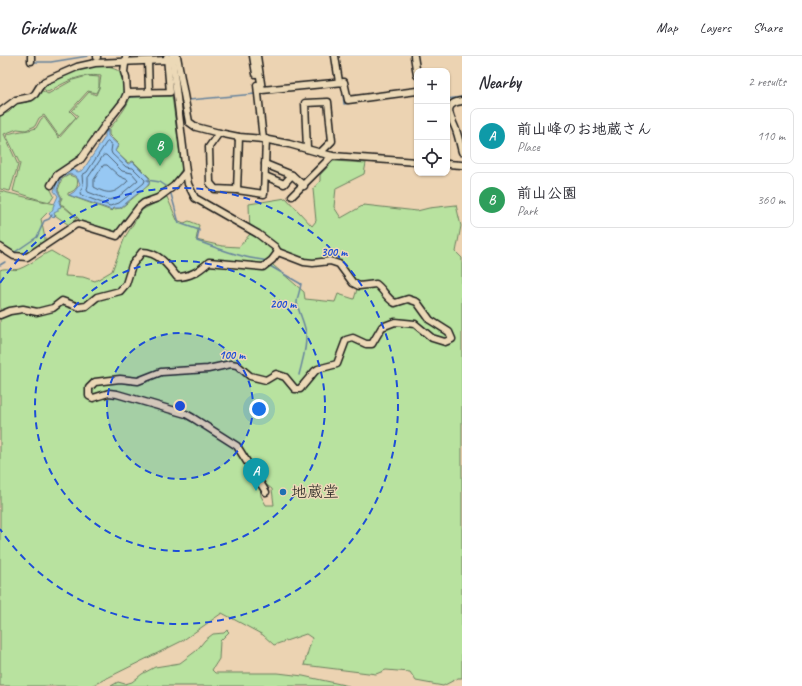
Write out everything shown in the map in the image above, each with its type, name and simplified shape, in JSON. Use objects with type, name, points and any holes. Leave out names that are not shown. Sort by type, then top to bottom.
[{"type":"street","points":[[177,56],[190,124],[196,127],[238,137],[264,139],[332,156],[414,162]]},
{"type":"street","points":[[219,133],[209,147],[210,183],[216,189],[264,194],[264,139],[253,56]]},
{"type":"street","points":[[258,56],[262,90],[344,82],[348,100],[414,91]]},
{"type":"street","points":[[335,56],[339,82]]},
{"type":"street","points":[[414,56],[416,68]]},
{"type":"street","points":[[0,112],[16,100],[31,97],[45,80],[77,66],[126,59],[148,61],[169,57]]},
{"type":"street","points":[[127,93],[170,92],[169,57]]},
{"type":"street","points":[[169,57],[188,184],[195,198],[258,234],[275,247],[278,252],[304,262],[313,263],[330,260],[339,264],[353,283],[359,286],[376,284],[382,289],[388,299],[395,303],[408,299],[417,302],[430,320],[449,332],[452,339],[445,342],[432,338],[415,324],[395,322],[382,327],[372,344],[366,344],[353,338],[346,340],[337,364],[315,371],[300,389],[295,389],[285,377],[276,374],[266,380],[261,379],[250,376],[237,366],[231,364],[208,369],[161,372],[138,380],[120,379],[95,382],[89,388],[89,396],[93,398],[109,393],[117,394],[186,414],[193,418],[237,446],[266,492]]},
{"type":"street","points":[[51,185],[56,174],[81,159],[123,102],[127,93],[124,72],[126,59]]},
{"type":"street","points":[[148,61],[149,92]]},
{"type":"street","points":[[462,101],[454,102],[450,106],[449,114],[457,132],[462,152]]},
{"type":"street","points":[[307,149],[305,103],[328,102],[332,141],[320,153]]},
{"type":"street","points":[[237,190],[238,137]]},
{"type":"street","points":[[292,196],[304,186],[332,156]]},
{"type":"street","points":[[265,164],[292,175],[304,186]]},
{"type":"street","points":[[450,164],[462,165]]},
{"type":"street","points":[[0,248],[14,256],[27,257],[78,224],[117,236],[139,207],[144,203],[158,198],[174,186],[186,172]]},
{"type":"street","points":[[265,176],[284,184],[292,175]]},
{"type":"street","points":[[0,315],[10,311],[23,309],[37,312],[53,308],[62,301],[80,307],[86,306],[97,297],[120,291],[126,284],[132,265],[142,252],[151,252],[169,266],[177,276],[185,277],[199,272],[209,262],[263,266],[272,260],[278,252]]},
{"type":"green space","points":[[91,66],[115,69],[124,76],[125,90],[122,99],[78,159],[54,174],[49,186],[54,196],[50,202],[13,191],[20,164],[6,135],[36,128],[41,119],[44,117],[59,138],[78,116],[72,111],[89,92],[96,95],[101,76],[94,75],[73,79],[48,92],[42,88],[66,75]]},
{"type":"green space","points":[[87,76],[99,77],[99,87],[96,93],[88,91],[70,111],[76,117],[59,136],[44,115],[39,118],[35,126],[26,130],[17,129],[4,134],[18,165],[10,191],[0,189],[0,116],[9,112],[18,103],[35,100],[41,90],[48,94],[73,80]]},
{"type":"green space","points":[[172,96],[182,169],[176,178],[165,190],[151,198],[117,232],[80,222],[78,218],[63,205],[61,205],[60,202],[62,198],[58,190],[62,179],[69,175],[77,178],[78,183],[76,188],[68,193],[68,195],[112,211],[114,209],[121,208],[149,185],[150,178],[133,161],[128,163],[115,151],[119,145],[109,135],[109,129],[124,109],[130,97]]},
{"type":"green space","points":[[333,161],[366,163],[364,174],[336,188],[334,207],[341,218],[364,205],[417,211],[456,205],[461,226],[456,252],[462,258],[462,678],[458,678],[443,686],[416,681],[410,672],[386,670],[376,674],[304,665],[312,638],[306,634],[274,645],[263,635],[222,613],[182,641],[91,686],[0,686],[0,270],[19,269],[51,251],[68,261],[65,276],[83,277],[95,281],[112,271],[125,237],[142,210],[167,197],[177,220],[184,223],[189,221],[199,225],[196,240],[222,246],[239,247],[250,234],[249,204],[286,198],[312,226],[316,221],[313,189],[320,181],[320,175]],"holes":[[[278,249],[305,260],[341,263],[354,281],[359,283],[354,299],[338,294],[335,302],[305,299],[304,292],[273,265],[270,260]],[[264,483],[272,489],[274,505],[266,505],[261,496],[260,487]]]},
{"type":"green space","points":[[0,191],[63,206],[77,218],[69,225],[49,211],[41,219],[46,243],[28,253],[18,254],[0,243]]},
{"type":"green space","points":[[227,630],[229,632],[220,641],[219,659],[212,670],[215,673],[278,673],[303,676],[349,686],[111,686],[118,682],[125,684],[132,682],[142,674],[155,667],[180,663],[196,651],[205,640],[213,634],[224,633]]},
{"type":"water","points":[[108,130],[108,136],[118,145],[115,151],[128,164],[133,162],[149,178],[149,184],[120,208],[114,208],[112,210],[69,195],[74,192],[80,184],[76,177],[69,174],[61,178],[57,190],[61,198],[59,202],[61,207],[54,213],[55,216],[53,218],[49,214],[53,209],[58,196],[54,191],[59,177],[72,169],[78,172],[83,170],[105,137],[105,131]]},
{"type":"waterway","points":[[34,62],[51,62],[88,56]]},
{"type":"waterway","points":[[263,93],[342,85],[344,104],[414,94]]},
{"type":"waterway","points":[[189,100],[255,94]]},
{"type":"waterway","points":[[128,97],[148,96]]},
{"type":"waterway","points":[[450,99],[462,97]]},
{"type":"waterway","points":[[107,132],[107,128],[125,104]]},
{"type":"waterway","points":[[147,180],[160,182],[166,186]]},
{"type":"waterway","points":[[171,194],[179,223],[199,230],[197,241],[234,254],[267,261]]},
{"type":"waterway","points":[[15,252],[37,237],[44,221],[49,219],[52,215]]},
{"type":"waterway","points":[[0,265],[5,262]]},
{"type":"waterway","points":[[270,266],[301,284],[297,303],[306,334],[306,344],[299,375]]},
{"type":"place","name":"前山公園","points":[[160,166]]},
{"type":"place","name":"前山峰のお地蔵さん","points":[[256,491]]},
{"type":"place","name":"地蔵堂","points":[[283,492]]}]
